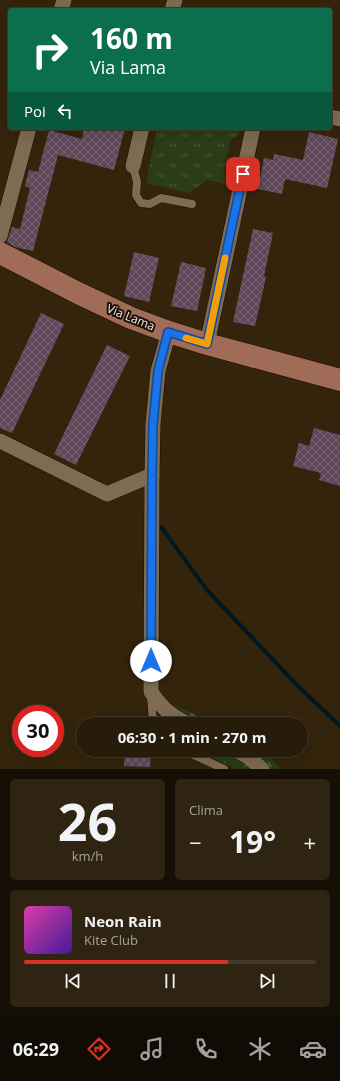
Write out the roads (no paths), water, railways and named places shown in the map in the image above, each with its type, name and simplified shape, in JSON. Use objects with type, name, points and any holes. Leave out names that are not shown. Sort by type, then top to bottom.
[{"type":"main road","name":"Via Lama","points":[[0,253],[109,308],[168,332],[340,380]]},
{"type":"street","points":[[0,236],[28,130]]},
{"type":"street","points":[[133,166],[142,130]]},
{"type":"street","points":[[207,344],[253,130]]},
{"type":"street","points":[[168,332],[158,371],[153,424],[151,692],[161,706],[175,717]]},
{"type":"street","points":[[0,441],[107,494],[152,475]]},
{"type":"street","points":[[248,757],[262,769]]},
{"type":"lane","points":[[133,166],[137,182],[136,196],[141,203],[150,204],[161,198],[192,204]]},
{"type":"lane","points":[[151,692],[153,717]]},
{"type":"lane","points":[[198,757],[224,769]]},
{"type":"waterway","points":[[161,527],[207,590],[297,685],[340,726]]}]
